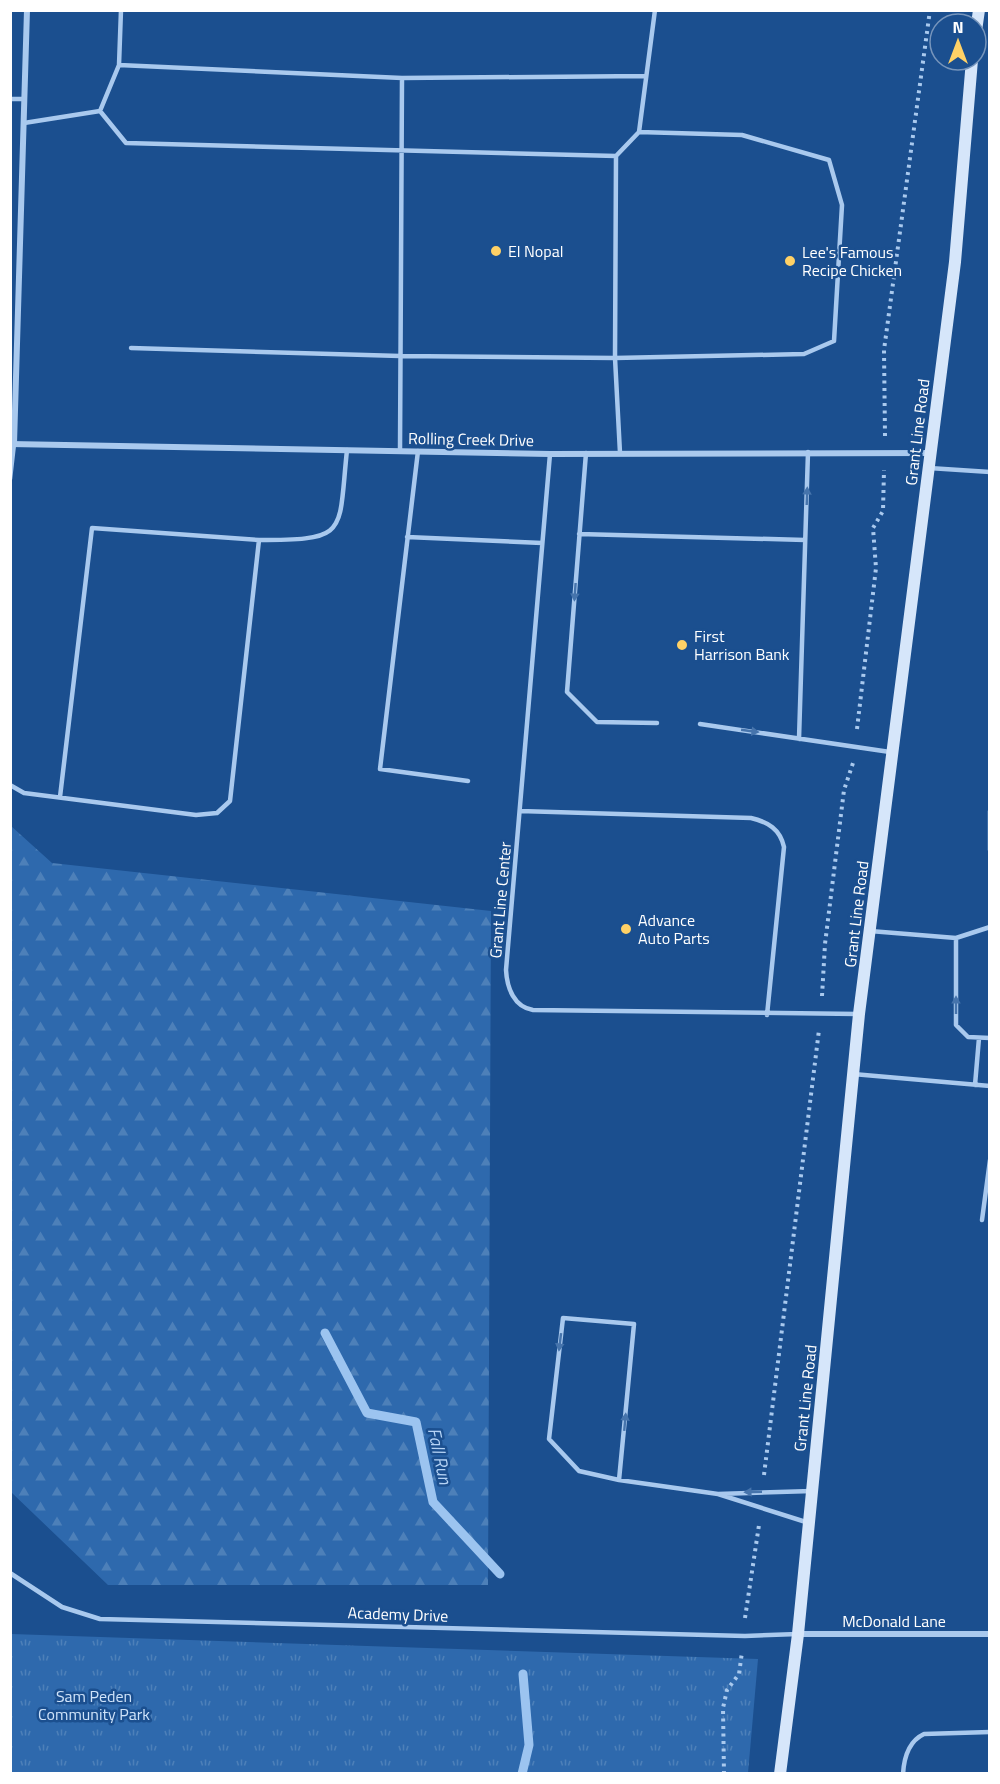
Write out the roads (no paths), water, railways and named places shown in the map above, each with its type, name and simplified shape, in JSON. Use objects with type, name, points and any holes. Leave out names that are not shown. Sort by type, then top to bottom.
[{"type":"main road","name":"Grant Line Road","points":[[780,1773],[798,1634],[859,1014],[955,262],[971,72]]},
{"type":"street","points":[[12,444],[14,324],[27,10]]},
{"type":"street","name":"Rolling Creek Drive","points":[[12,444],[550,454],[931,453]]},
{"type":"street","name":"McDonald Lane","points":[[798,1634],[990,1634]]},
{"type":"lane","points":[[100,111],[119,65],[121,10]]},
{"type":"lane","points":[[620,453],[615,358],[615,156],[639,132],[655,10]]},
{"type":"lane","points":[[119,65],[402,78],[646,76]]},
{"type":"lane","points":[[400,451],[402,78]]},
{"type":"lane","points":[[10,99],[24,99]]},
{"type":"lane","points":[[24,123],[100,111]]},
{"type":"lane","points":[[100,111],[126,143],[615,156]]},
{"type":"lane","points":[[131,348],[400,356],[615,358],[804,354],[834,341],[842,205],[829,160],[742,135],[639,132]]},
{"type":"lane","points":[[10,479],[12,444]]},
{"type":"lane","points":[[60,797],[92,528],[259,540],[326,535],[339,521],[347,450]]},
{"type":"lane","points":[[418,451],[380,769],[468,781]]},
{"type":"lane","points":[[799,739],[808,452]]},
{"type":"lane","points":[[586,453],[567,692],[597,722],[657,723]]},
{"type":"lane","name":"Grant Line Center","points":[[550,454],[506,970],[510,988],[519,1004],[533,1010],[767,1015],[859,1014]]},
{"type":"lane","points":[[929,468],[990,472]]},
{"type":"lane","points":[[579,534],[805,540]]},
{"type":"lane","points":[[407,537],[542,543]]},
{"type":"lane","points":[[10,785],[24,793],[196,814],[217,813],[230,801],[259,540]]},
{"type":"lane","points":[[700,724],[893,753]]},
{"type":"lane","points":[[519,811],[751,818],[776,830],[782,837],[784,848],[767,1015]]},
{"type":"lane","points":[[990,811],[990,850]]},
{"type":"lane","points":[[870,931],[956,938],[990,927]]},
{"type":"lane","points":[[956,938],[956,1025],[968,1036],[990,1038]]},
{"type":"lane","points":[[975,1085],[979,1038]]},
{"type":"lane","points":[[853,1074],[990,1086]]},
{"type":"lane","points":[[982,1220],[990,1160]]},
{"type":"lane","points":[[620,1480],[634,1324],[563,1318],[549,1438],[579,1471],[620,1480],[718,1494],[809,1523]]},
{"type":"lane","points":[[718,1494],[812,1491]]},
{"type":"lane","name":"Academy Drive","points":[[10,1573],[62,1607],[100,1618],[745,1636],[798,1634]]},
{"type":"lane","points":[[903,1773],[910,1745],[915,1738],[924,1734],[990,1732]]},
{"type":"waterway","name":"Fall Run","points":[[325,1333],[367,1413],[416,1422],[433,1502],[500,1574]]},
{"type":"waterway","name":"Fall Run","points":[[522,1774],[529,1745],[523,1674]]},
{"type":"place","name":"El Nopal","points":[[496,251]]},
{"type":"place","name":"Lee's Famous Recipe Chicken","points":[[790,261]]},
{"type":"place","name":"First Harrison Bank","points":[[682,645]]},
{"type":"place","name":"Advance Auto Parts","points":[[626,929]]},
{"type":"park label","name":"Sam Peden Community Park","points":[[94,1705]]}]
